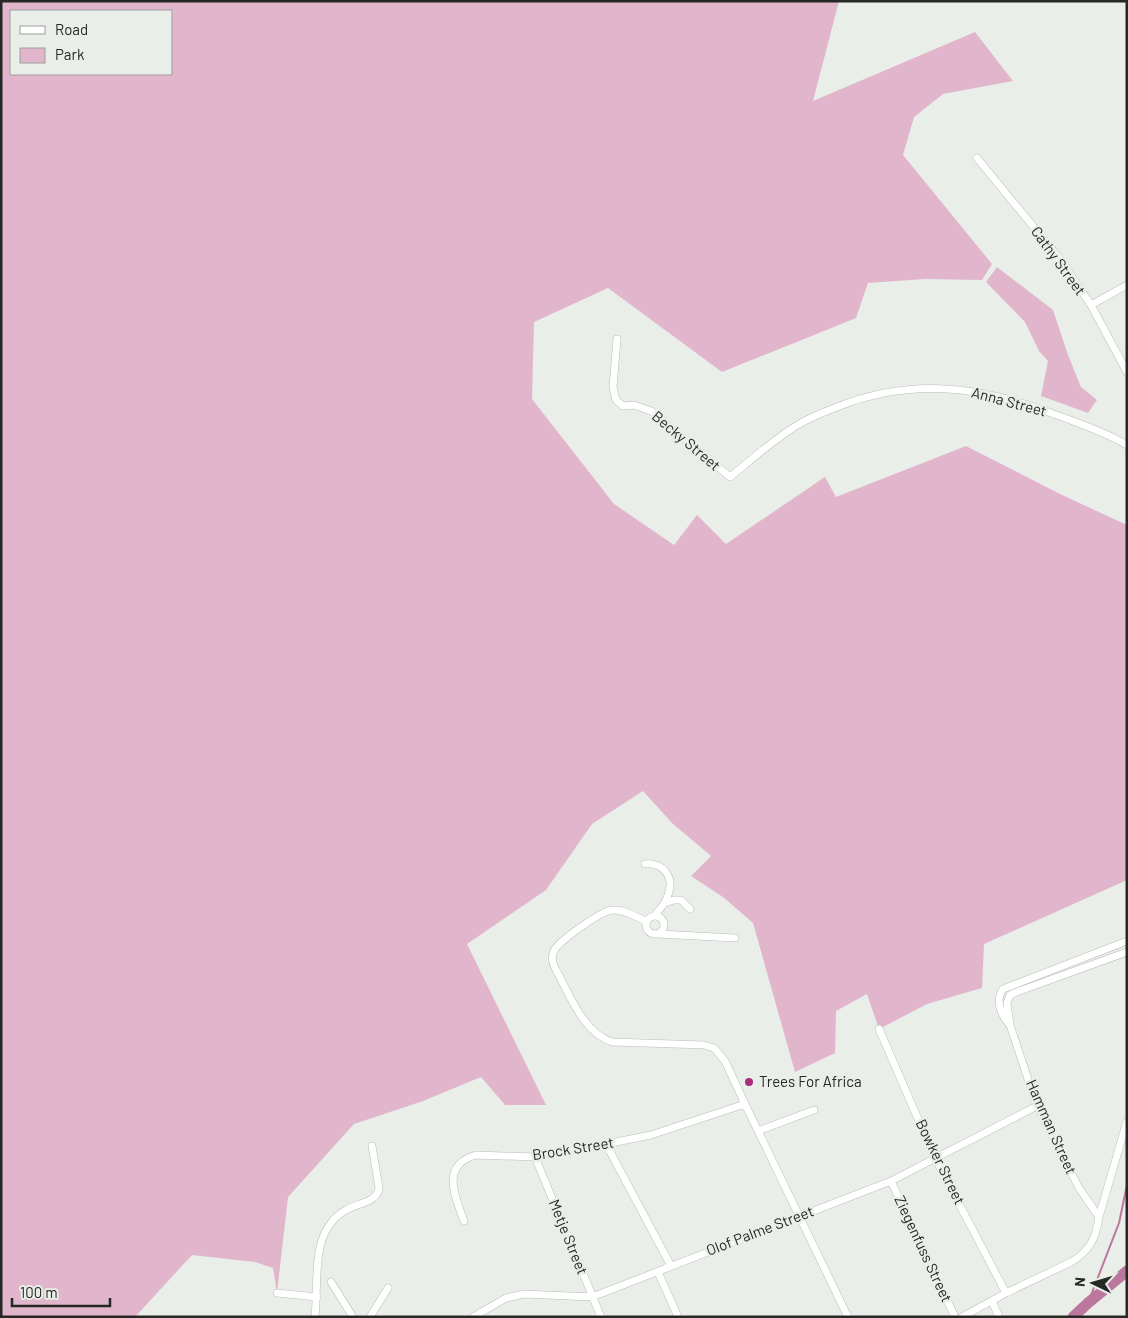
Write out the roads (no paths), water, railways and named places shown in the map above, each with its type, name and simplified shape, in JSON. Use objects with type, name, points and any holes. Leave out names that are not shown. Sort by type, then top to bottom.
[{"type":"street","name":"Cathy Street","points":[[978,158],[1060,259],[1091,305],[1127,372]]},
{"type":"street","points":[[1091,305],[1127,285]]},
{"type":"street","name":"Becky Street","points":[[617,339],[613,387],[616,400],[623,406],[634,405],[651,410],[730,477]]},
{"type":"street","name":"Anna Street","points":[[730,477],[800,423],[867,395],[894,390],[932,387],[989,393],[1076,422],[1125,442]]},
{"type":"street","points":[[645,864],[661,866],[665,871],[670,886],[669,895],[664,903],[655,915],[646,921]]},
{"type":"street","points":[[664,903],[681,900],[690,909]]},
{"type":"street","points":[[646,921],[620,910],[604,912],[555,948],[552,959],[555,968],[586,1025],[599,1036],[612,1042],[704,1045],[714,1048],[725,1061],[848,1317]]},
{"type":"street","points":[[655,915],[661,918],[664,923],[663,929],[658,934]]},
{"type":"street","points":[[646,921],[647,930],[650,933],[735,938]]},
{"type":"street","points":[[1010,1024],[1006,1020],[999,1004],[1000,994],[1004,989],[1127,941]]},
{"type":"street","name":"Hamman Street","points":[[1099,1217],[1079,1188],[1037,1106],[1010,1024],[1007,1004],[1010,995],[1014,993],[1127,952]]},
{"type":"street","name":"Bowker Street","points":[[879,1029],[935,1158],[1006,1293]]},
{"type":"street","name":"Brock Street","points":[[464,1221],[453,1187],[454,1174],[460,1162],[476,1154],[535,1156],[606,1144],[651,1135],[744,1104]]},
{"type":"street","name":"Olof Palme Street","points":[[473,1317],[506,1298],[524,1294],[592,1296],[658,1272],[891,1181],[1037,1106]]},
{"type":"street","points":[[758,1131],[814,1110]]},
{"type":"street","points":[[962,1317],[1006,1293],[1081,1257],[1094,1240],[1097,1232],[1099,1217],[1127,1121]]},
{"type":"street","points":[[606,1144],[671,1266]]},
{"type":"street","points":[[315,1317],[319,1247],[324,1233],[333,1220],[346,1209],[378,1194],[379,1188],[372,1146]]},
{"type":"street","name":"Metje Street","points":[[535,1156],[601,1317]]},
{"type":"street","name":"Ziegenfuss Street","points":[[891,1181],[955,1317]]},
{"type":"street","points":[[658,1272],[678,1317]]},
{"type":"street","points":[[331,1282],[353,1317]]},
{"type":"street","points":[[370,1317],[388,1288]]},
{"type":"street","points":[[277,1293],[317,1298]]},
{"type":"street","points":[[992,1301],[999,1317]]},
{"type":"waterway","points":[[1088,1303],[1119,1223],[1127,1185]]},
{"type":"waterway","points":[[1073,1317],[1127,1271]]},
{"type":"place","name":"Trees For Africa","points":[[749,1082]]}]
